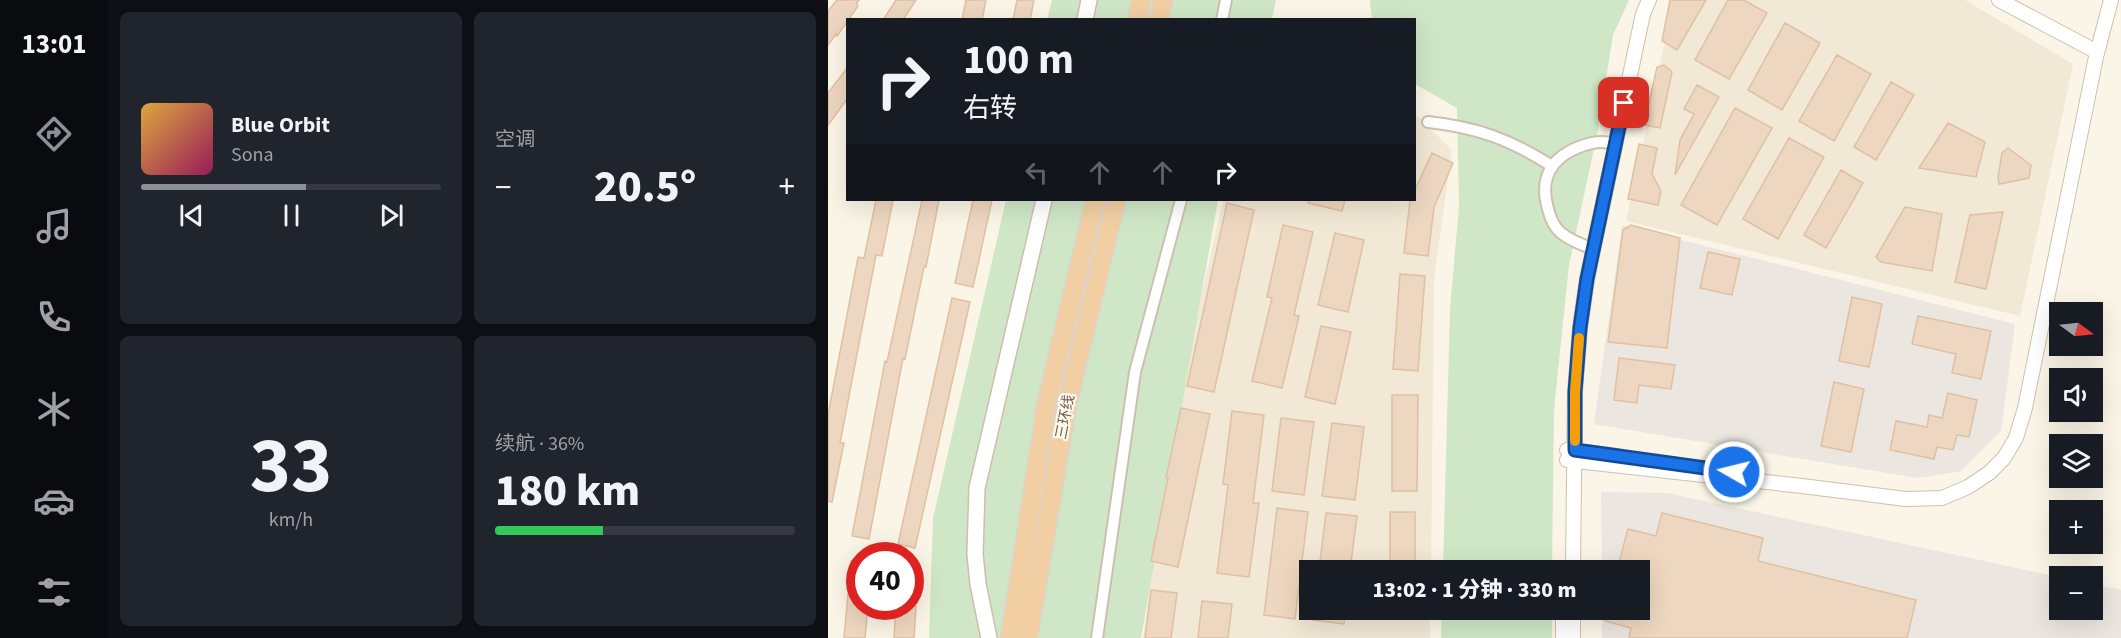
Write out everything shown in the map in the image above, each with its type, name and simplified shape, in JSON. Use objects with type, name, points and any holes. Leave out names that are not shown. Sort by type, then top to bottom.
[{"type":"highway","points":[[1128,18],[1132,0]]},
{"type":"highway","points":[[1137,18],[1141,0]]},
{"type":"highway","points":[[1159,18],[1163,0]]},
{"type":"highway","name":"三环线","points":[[1010,638],[1047,401],[1095,201]]},
{"type":"highway","name":"三环线","points":[[1028,638],[1067,405],[1116,201]]},
{"type":"main road","points":[[1085,18],[1089,0]]},
{"type":"main road","points":[[989,638],[978,585],[975,555],[977,488],[1044,201]]},
{"type":"street","points":[[1222,18],[1226,0]]},
{"type":"street","points":[[1612,143],[1629,40],[1641,0]]},
{"type":"street","points":[[1565,560],[1580,328],[1590,248],[1636,42],[1649,0]]},
{"type":"street","points":[[1999,0],[2096,48]]},
{"type":"street","points":[[2015,0],[2096,48]]},
{"type":"street","points":[[1571,455],[1906,499],[1942,498],[1968,487],[1989,473],[2004,458],[2016,438],[2025,408],[2106,0]]},
{"type":"street","points":[[2096,48],[2111,0]]},
{"type":"street","points":[[1428,122],[1455,125],[1497,136],[1552,166]]},
{"type":"street","points":[[1590,248],[1559,231],[1550,217],[1544,188],[1549,169],[1558,158],[1589,143],[1612,143]]},
{"type":"street","points":[[1097,638],[1135,372],[1181,201]]},
{"type":"street","points":[[1571,455],[1573,560]]},
{"type":"street","points":[[1563,620],[1563,638]]},
{"type":"street","points":[[1573,620],[1573,638]]},
{"type":"shaded area","points":[[1674,0],[1965,0],[2073,64],[2020,316],[1626,221]]},
{"type":"shaded area","points":[[1416,115],[1452,150],[1434,279],[1431,560],[1299,560],[1299,620],[1430,620],[1430,638],[1143,638],[1170,435],[1223,201],[1416,201]]},
{"type":"shaded area","points":[[1622,225],[2015,324],[2001,431],[1961,471],[1918,478],[1594,424]]},
{"type":"shaded area","points":[[1601,492],[1667,493],[2049,575],[2049,620],[2103,620],[2103,586],[2121,590],[2121,638],[1602,638],[1602,620],[1650,620],[1650,560],[1602,560]]},
{"type":"green space","points":[[1052,0],[1276,0],[1272,18],[1048,18]]},
{"type":"green space","points":[[1370,0],[1629,0],[1613,35],[1597,135],[1569,265],[1554,409],[1552,560],[1443,560],[1450,309],[1459,206],[1457,108],[1416,85],[1416,18],[1372,18]]},
{"type":"green space","points":[[1006,201],[1218,201],[1141,638],[929,638],[933,518]]},
{"type":"green space","points":[[1442,620],[1552,620],[1552,638],[1441,638]]},
{"type":"building","points":[[837,0],[859,0],[856,4],[858,6],[850,18],[846,18],[846,23],[828,45],[828,11]]},
{"type":"building","points":[[896,0],[916,0],[904,18],[884,18]]},
{"type":"building","points":[[966,0],[986,0],[982,18],[962,18]]},
{"type":"building","points":[[1017,0],[1034,0],[1030,18],[1013,18]]},
{"type":"building","points":[[1670,0],[1706,0],[1677,50],[1662,41]]},
{"type":"building","points":[[1728,0],[1744,0],[1767,13],[1729,79],[1695,60]]},
{"type":"building","points":[[1785,23],[1820,43],[1782,110],[1748,90]]},
{"type":"building","points":[[1837,55],[1871,74],[1834,141],[1799,121]]},
{"type":"building","points":[[1664,65],[1672,72],[1660,128],[1644,125],[1657,67]]},
{"type":"building","points":[[846,70],[846,101],[828,125],[828,93]]},
{"type":"building","points":[[1891,82],[1914,95],[1876,160],[1854,147]]},
{"type":"building","points":[[1697,85],[1719,97],[1675,175],[1680,140],[1694,114],[1684,109]]},
{"type":"building","points":[[1735,108],[1772,128],[1717,225],[1681,205]]},
{"type":"building","points":[[1948,123],[1985,142],[1976,177],[1919,168]]},
{"type":"building","points":[[1789,138],[1824,157],[1778,239],[1743,219]]},
{"type":"building","points":[[1639,144],[1657,148],[1652,174],[1661,191],[1658,205],[1628,199]]},
{"type":"building","points":[[2008,148],[2031,165],[2029,178],[1999,184],[2002,153]]},
{"type":"building","points":[[1432,153],[1453,163],[1434,207],[1428,256],[1404,253],[1410,201],[1416,201],[1416,188]]},
{"type":"building","points":[[1841,170],[1863,183],[1826,248],[1804,235]]},
{"type":"building","points":[[876,201],[893,201],[882,256],[876,255],[840,443],[844,443],[832,502],[828,501],[828,415],[858,257],[864,258]]},
{"type":"building","points":[[922,201],[939,201],[905,359],[903,358],[869,539],[852,536],[885,361],[887,362]]},
{"type":"building","points":[[973,201],[992,201],[973,287],[955,283]]},
{"type":"building","points":[[1309,201],[1345,201],[1342,211],[1308,203]]},
{"type":"building","points":[[1227,203],[1254,210],[1214,392],[1187,386]]},
{"type":"building","points":[[1905,207],[1942,214],[1932,271],[1881,262],[1876,257]]},
{"type":"building","points":[[2003,212],[1986,289],[1955,282],[1970,215]]},
{"type":"building","points":[[1283,225],[1313,232],[1294,315],[1299,316],[1282,388],[1252,381],[1272,298],[1267,297]]},
{"type":"building","points":[[1631,225],[1680,238],[1667,348],[1608,342],[1623,230]]},
{"type":"building","points":[[1335,233],[1364,240],[1348,312],[1318,305]]},
{"type":"building","points":[[1708,252],[1740,259],[1732,295],[1700,288]]},
{"type":"building","points":[[1400,274],[1425,276],[1418,371],[1393,369]]},
{"type":"building","points":[[1852,297],[1882,304],[1869,367],[1839,361]]},
{"type":"building","points":[[952,298],[970,302],[916,542],[898,542]]},
{"type":"building","points":[[1918,316],[1991,331],[1981,379],[1952,373],[1956,354],[1912,344]]},
{"type":"building","points":[[1321,326],[1351,332],[1335,404],[1305,397]]},
{"type":"building","points":[[1619,358],[1675,365],[1671,389],[1639,385],[1637,403],[1614,400]]},
{"type":"building","points":[[1834,382],[1864,389],[1851,452],[1821,446]]},
{"type":"building","points":[[1948,393],[1977,400],[1969,437],[1957,435],[1953,450],[1937,447],[1934,459],[1890,450],[1896,421],[1927,427],[1929,415],[1942,418]]},
{"type":"building","points":[[1392,395],[1418,395],[1417,491],[1392,491]]},
{"type":"building","points":[[1181,408],[1210,414],[1178,567],[1151,561]]},
{"type":"building","points":[[1232,411],[1264,415],[1253,503],[1259,503],[1249,577],[1217,573],[1228,485],[1223,484]]},
{"type":"building","points":[[1281,418],[1314,422],[1304,495],[1272,491]]},
{"type":"building","points":[[1332,423],[1364,427],[1355,500],[1322,496]]},
{"type":"building","points":[[1277,508],[1308,512],[1302,560],[1299,560],[1295,619],[1264,615]]},
{"type":"building","points":[[1390,512],[1415,512],[1415,560],[1390,560]]},
{"type":"building","points":[[1326,513],[1357,516],[1351,560],[1320,560]]},
{"type":"building","points":[[1662,513],[1763,538],[1758,561],[1916,600],[1907,638],[1629,638],[1631,628],[1605,620],[1650,620],[1650,560],[1620,560],[1628,529],[1656,536]]},
{"type":"building","points":[[1151,590],[1177,593],[1171,638],[1145,638]]},
{"type":"building","points":[[1202,601],[1232,604],[1228,638],[1198,638]]},
{"type":"building","points":[[846,616],[846,620],[867,620],[865,638],[844,638]]},
{"type":"building","points":[[895,620],[915,620],[914,638],[894,638]]},
{"type":"building","points":[[1313,620],[1344,620],[1344,624]]},
{"type":"slow traffic","points":[[1575,441],[1575,392],[1579,338]]},
{"type":"route","points":[[1624,103],[1587,279],[1580,328],[1575,392],[1575,450],[1734,472]]}]
